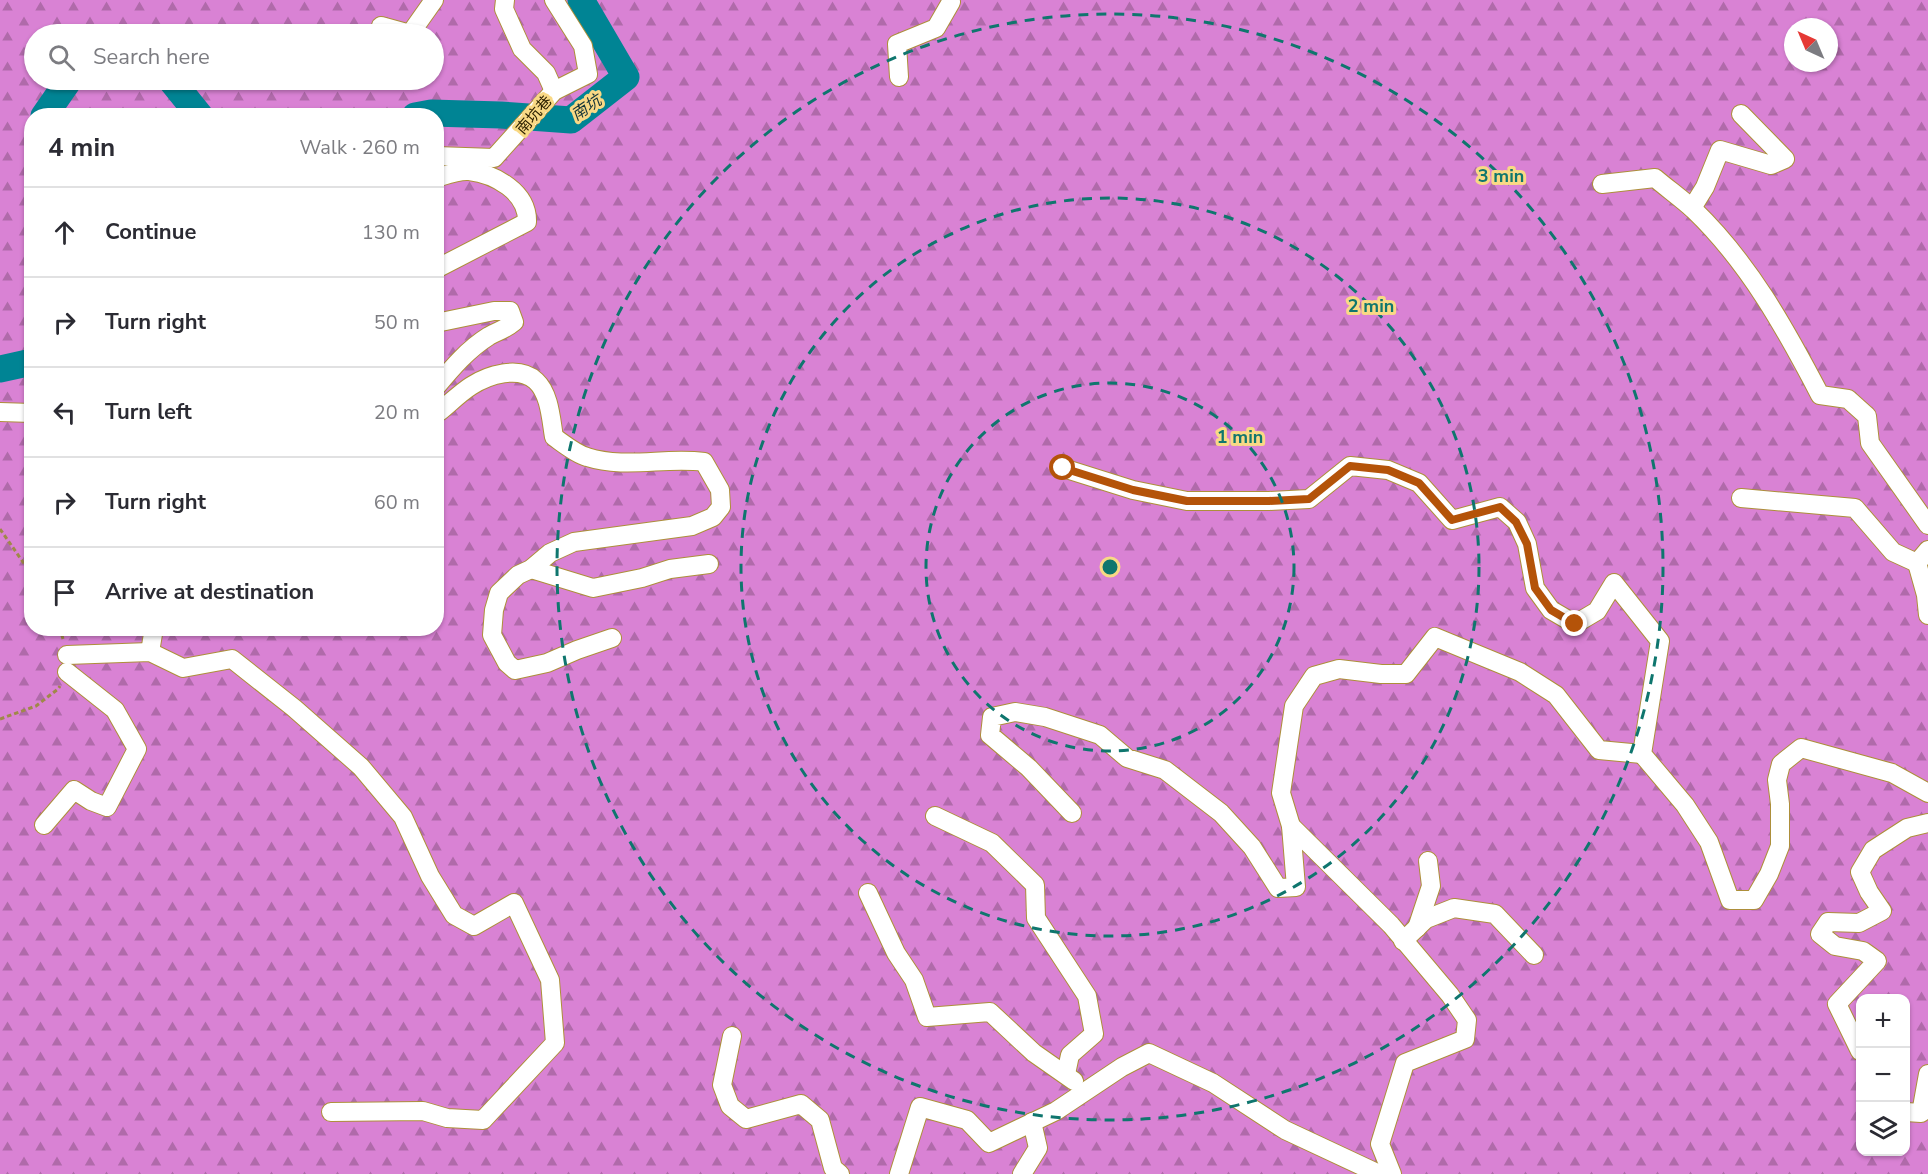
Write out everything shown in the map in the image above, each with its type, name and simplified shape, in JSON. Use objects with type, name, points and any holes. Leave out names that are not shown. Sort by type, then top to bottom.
[{"type":"street","points":[[417,24],[434,0]]},
{"type":"street","points":[[505,0],[504,9],[522,49],[546,73],[554,92]]},
{"type":"street","name":"南坑巷","points":[[444,156],[494,158],[554,92],[588,74],[583,46],[554,0]]},
{"type":"street","points":[[899,77],[897,44],[936,28],[954,1]]},
{"type":"street","points":[[1692,208],[1705,187],[1720,150],[1771,165],[1785,159],[1741,114]]},
{"type":"street","points":[[444,176],[466,171],[492,177],[515,192],[527,210],[527,222],[444,265]]},
{"type":"street","points":[[1602,184],[1655,178],[1692,208],[1722,239],[1752,277],[1786,331],[1820,395],[1848,399],[1867,416],[1870,443],[1928,525]]},
{"type":"street","points":[[444,322],[494,311],[510,311],[514,322],[505,329],[490,335],[462,356],[444,377]]},
{"type":"street","points":[[444,408],[472,385],[504,372],[522,373],[537,381],[547,399],[554,437],[585,457],[622,463],[684,459],[704,462],[720,490],[721,507],[713,517],[692,526],[574,542],[550,553],[531,569],[518,575],[499,593],[494,610],[492,635],[507,663],[515,670],[547,663],[612,638]]},
{"type":"street","points":[[0,412],[24,412]]},
{"type":"street","points":[[1063,468],[1133,490],[1187,501],[1269,501],[1309,499],[1350,466],[1388,470],[1419,483],[1452,520],[1500,507],[1516,522],[1527,544],[1535,588],[1551,610],[1575,624],[1597,611],[1614,583],[1660,641],[1642,754]]},
{"type":"street","points":[[1741,498],[1855,508],[1893,552],[1922,556],[1928,615]]},
{"type":"street","points":[[531,569],[593,588],[642,578],[670,569],[709,564]]},
{"type":"street","points":[[150,652],[153,636]]},
{"type":"street","points":[[1072,813],[1029,768],[990,735],[992,717],[1015,712],[1045,717],[1100,735],[1127,758],[1165,770],[1221,813],[1252,847],[1278,888],[1296,887],[1291,826],[1281,793],[1294,706],[1314,676],[1339,669],[1381,674],[1406,674],[1435,637],[1520,672],[1556,695],[1599,750],[1642,754],[1685,805],[1709,842],[1730,900],[1754,900],[1769,874],[1780,846],[1780,804],[1777,780],[1781,764],[1801,748],[1892,773],[1928,793]]},
{"type":"street","points":[[67,663],[150,652],[183,668],[232,659],[294,708],[361,767],[403,817],[430,876],[454,915],[474,926],[514,903],[550,980],[555,1043],[483,1120],[447,1118],[423,1112],[331,1112]]},
{"type":"street","points":[[44,825],[74,790],[91,801],[107,807],[137,749],[115,710],[67,663]]},
{"type":"street","points":[[935,816],[992,843],[1035,885],[1036,918],[1087,996],[1094,1034],[1070,1054],[1066,1074]]},
{"type":"street","points":[[1859,1048],[1837,1004],[1877,961],[1863,951],[1835,946],[1820,934],[1828,922],[1859,923],[1882,911],[1869,892],[1860,872],[1874,850],[1907,828],[1928,823]]},
{"type":"street","points":[[1291,826],[1391,925],[1450,995],[1467,1020],[1466,1039],[1405,1063],[1380,1144],[1392,1174]]},
{"type":"street","points":[[1417,928],[1431,886],[1428,861]]},
{"type":"street","points":[[868,893],[896,953],[914,980],[927,1017],[990,1012],[1034,1053],[1066,1074],[1086,1091]]},
{"type":"street","points":[[1403,941],[1426,919],[1454,908],[1495,914],[1534,955]]},
{"type":"street","points":[[732,1036],[722,1085],[730,1106],[746,1119],[801,1104],[820,1120],[833,1168],[840,1174]]},
{"type":"street","points":[[899,1174],[920,1107],[967,1120],[989,1143],[1056,1111],[1122,1067],[1149,1053],[1213,1083],[1285,1130],[1379,1174]]},
{"type":"street","points":[[1910,1112],[1921,1113],[1928,1074]]},
{"type":"street","points":[[1022,1174],[1038,1148],[1032,1122]]},
{"type":"path","points":[[0,529],[24,564]]},
{"type":"path","points":[[0,719],[36,706],[58,689],[67,663],[62,636]]},
{"type":"green space","points":[[0,0],[1928,0],[1928,1174],[0,1174]]},
{"type":"waterway","name":"南坑","points":[[444,113],[571,120],[626,77],[581,0]]},
{"type":"waterway","name":"南坑","points":[[50,108],[62,90]]},
{"type":"waterway","name":"南坑","points":[[179,90],[194,108]]},
{"type":"waterway","name":"南坑","points":[[0,369],[24,364]]},
{"type":"route","points":[[1063,468],[1133,490],[1187,501],[1309,499],[1350,466],[1388,470],[1419,483],[1452,520],[1500,507],[1516,522],[1527,544],[1535,588],[1551,610],[1575,624]]}]
